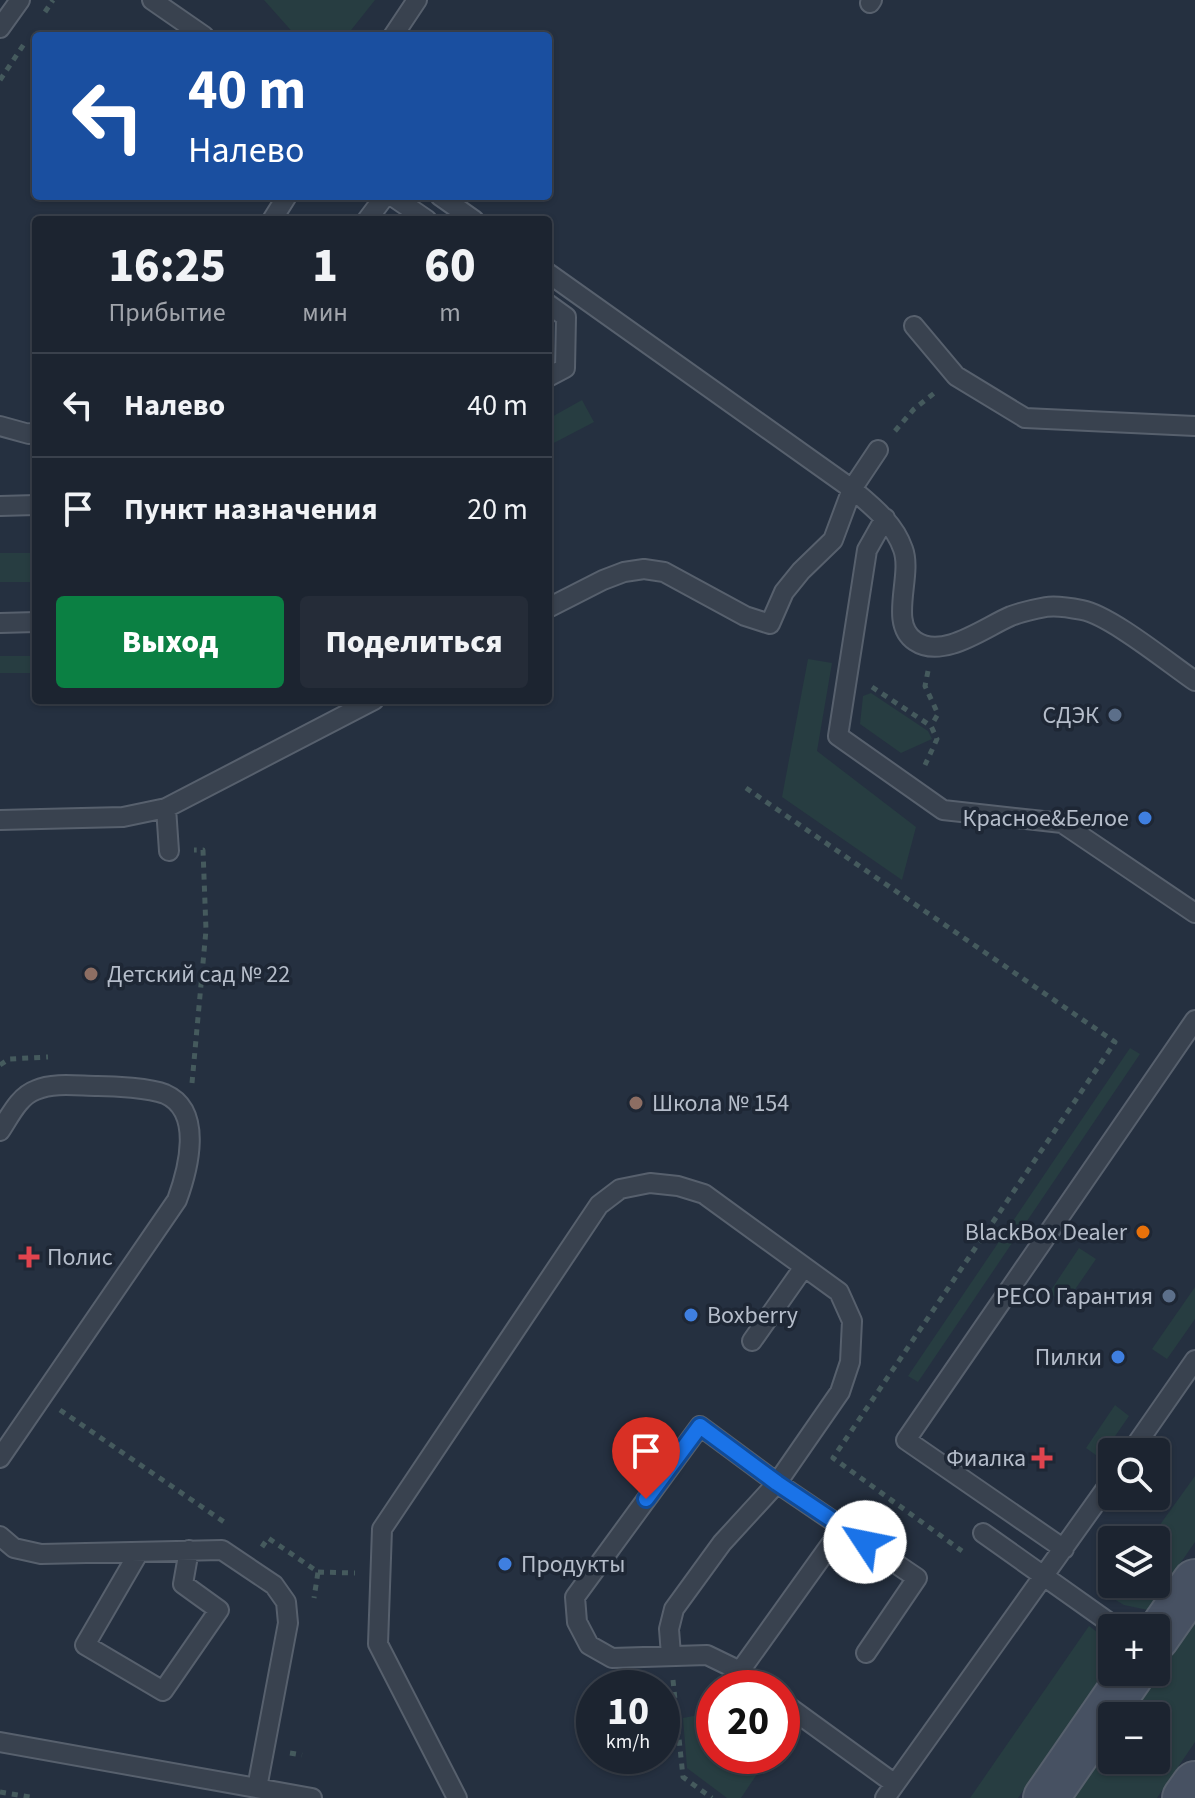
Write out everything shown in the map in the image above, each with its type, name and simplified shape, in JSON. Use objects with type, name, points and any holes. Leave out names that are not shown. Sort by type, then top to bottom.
[{"type":"street","points":[[1170,1618],[1195,1582]]},
{"type":"street","points":[[1046,1798],[1123,1686]]},
{"type":"street","points":[[1185,1798],[1195,1784]]},
{"type":"lane","points":[[0,28],[20,0]]},
{"type":"lane","points":[[152,0],[198,32]]},
{"type":"lane","points":[[396,32],[417,0]]},
{"type":"lane","points":[[398,200],[421,216]]},
{"type":"lane","points":[[446,200],[468,216]]},
{"type":"lane","points":[[552,276],[852,489],[885,518],[903,549],[906,578],[903,625],[914,641],[932,648],[949,645],[1015,615],[1050,606],[1086,610],[1122,630],[1195,681]]},
{"type":"lane","points":[[552,307],[566,317],[565,368],[552,375]]},
{"type":"lane","points":[[914,326],[956,376],[1025,418],[1195,426]]},
{"type":"lane","points":[[0,426],[32,433]]},
{"type":"lane","points":[[552,606],[603,580],[644,569],[664,572],[745,616],[770,624],[784,592],[833,540],[852,489],[878,450]]},
{"type":"lane","points":[[0,506],[32,505]]},
{"type":"lane","points":[[885,518],[867,550],[838,736],[943,810],[1062,823],[1195,913]]},
{"type":"lane","points":[[0,623],[32,622]]},
{"type":"lane","points":[[0,820],[123,817],[166,808],[366,704]]},
{"type":"lane","points":[[166,808],[169,851]]},
{"type":"lane","points":[[1064,1549],[906,1440],[1195,1020]]},
{"type":"lane","points":[[0,1131],[21,1100],[34,1090],[50,1086],[108,1086],[164,1094],[179,1104],[188,1121],[189,1140],[186,1177],[177,1200],[0,1458]]},
{"type":"lane","points":[[457,1798],[378,1644],[382,1529],[599,1205],[620,1189],[650,1183],[678,1186],[704,1194],[839,1292],[852,1321],[850,1362],[840,1392],[777,1483],[722,1543],[674,1609],[669,1629],[671,1655]]},
{"type":"lane","points":[[752,1341],[804,1267]]},
{"type":"lane","points":[[1141,1438],[1195,1360]]},
{"type":"lane","points":[[738,1670],[707,1655],[612,1658],[589,1645],[577,1622],[575,1597],[700,1426],[777,1483],[917,1578],[866,1653]]},
{"type":"lane","points":[[800,1717],[890,1791],[1098,1500]]},
{"type":"lane","points":[[741,1670],[843,1527]]},
{"type":"lane","points":[[983,1533],[1098,1615]]},
{"type":"lane","points":[[0,1536],[14,1548],[41,1554],[222,1550],[274,1585],[286,1602],[288,1623],[257,1788]]},
{"type":"lane","points":[[139,1552],[85,1645],[163,1691],[219,1610],[183,1584],[189,1550]]},
{"type":"lane","points":[[0,1742],[312,1798]]},
{"type":"path","points":[[878,450],[914,409],[956,376]]},
{"type":"path","points":[[865,682],[931,726],[937,739],[913,789]]},
{"type":"path","points":[[925,686],[938,714],[931,726]]},
{"type":"path","points":[[746,788],[1115,1042],[833,1458],[918,1519]]},
{"type":"path","points":[[318,1572],[380,1574]]},
{"type":"path","points":[[671,1655],[683,1777],[712,1798]]},
{"type":"path","points":[[694,1798],[700,1790]]},
{"type":"path","points":[[0,1792],[35,1798]]},
{"type":"green space","points":[[264,0],[375,0],[350,32],[292,32]]},
{"type":"green space","points":[[582,400],[594,422],[552,444],[552,417]]},
{"type":"green space","points":[[0,553],[32,553],[32,582],[0,582]]},
{"type":"green space","points":[[0,656],[32,656],[32,673],[0,673]]},
{"type":"green space","points":[[808,659],[832,663],[817,751],[916,827],[902,880],[782,797]]},
{"type":"green space","points":[[871,693],[928,731],[932,739],[901,753],[860,724],[863,696]]},
{"type":"green space","points":[[1130,1048],[1140,1054],[918,1382],[908,1376]]},
{"type":"green space","points":[[1079,1248],[1096,1259],[1065,1304],[1049,1293]]},
{"type":"green space","points":[[1195,1287],[1195,1319],[1167,1359],[1152,1349]]},
{"type":"green space","points":[[1115,1405],[1129,1416],[1114,1438],[1098,1438],[1098,1457],[1086,1448]]},
{"type":"green space","points":[[1195,1476],[1195,1542],[1170,1578],[1170,1526],[1159,1526]]},
{"type":"green space","points":[[1112,1598],[1156,1598],[1148,1610],[1124,1605]]},
{"type":"green space","points":[[1195,1619],[1195,1742],[1157,1798],[1072,1798],[1098,1760],[1098,1774],[1170,1774],[1170,1702],[1138,1702],[1149,1686],[1170,1686],[1170,1655]]},
{"type":"green space","points":[[1089,1626],[1098,1633],[1098,1681],[1018,1798],[970,1798]]},
{"type":"green space","points":[[696,1715],[696,1774],[757,1774],[741,1798],[727,1798],[687,1768],[683,1718]]},
{"type":"place","name":"СДЭК","points":[[1115,715]]},
{"type":"place","name":"Красное&Белое","points":[[1145,818]]},
{"type":"place","name":"Детский сад № 22","points":[[91,974]]},
{"type":"place","name":"Школа № 154","points":[[636,1103]]},
{"type":"place","name":"BlackBox Dealer","points":[[1143,1232]]},
{"type":"place","name":"Полис","points":[[29,1257]]},
{"type":"place","name":"РЕСО Гарантия","points":[[1169,1296]]},
{"type":"place","name":"Boxberry","points":[[691,1315]]},
{"type":"place","name":"Пилки","points":[[1118,1357]]},
{"type":"place","name":"Фиалка","points":[[1042,1458]]},
{"type":"place","name":"Продукты","points":[[505,1564]]},
{"type":"route","points":[[646,1499],[700,1426],[865,1542]]}]
